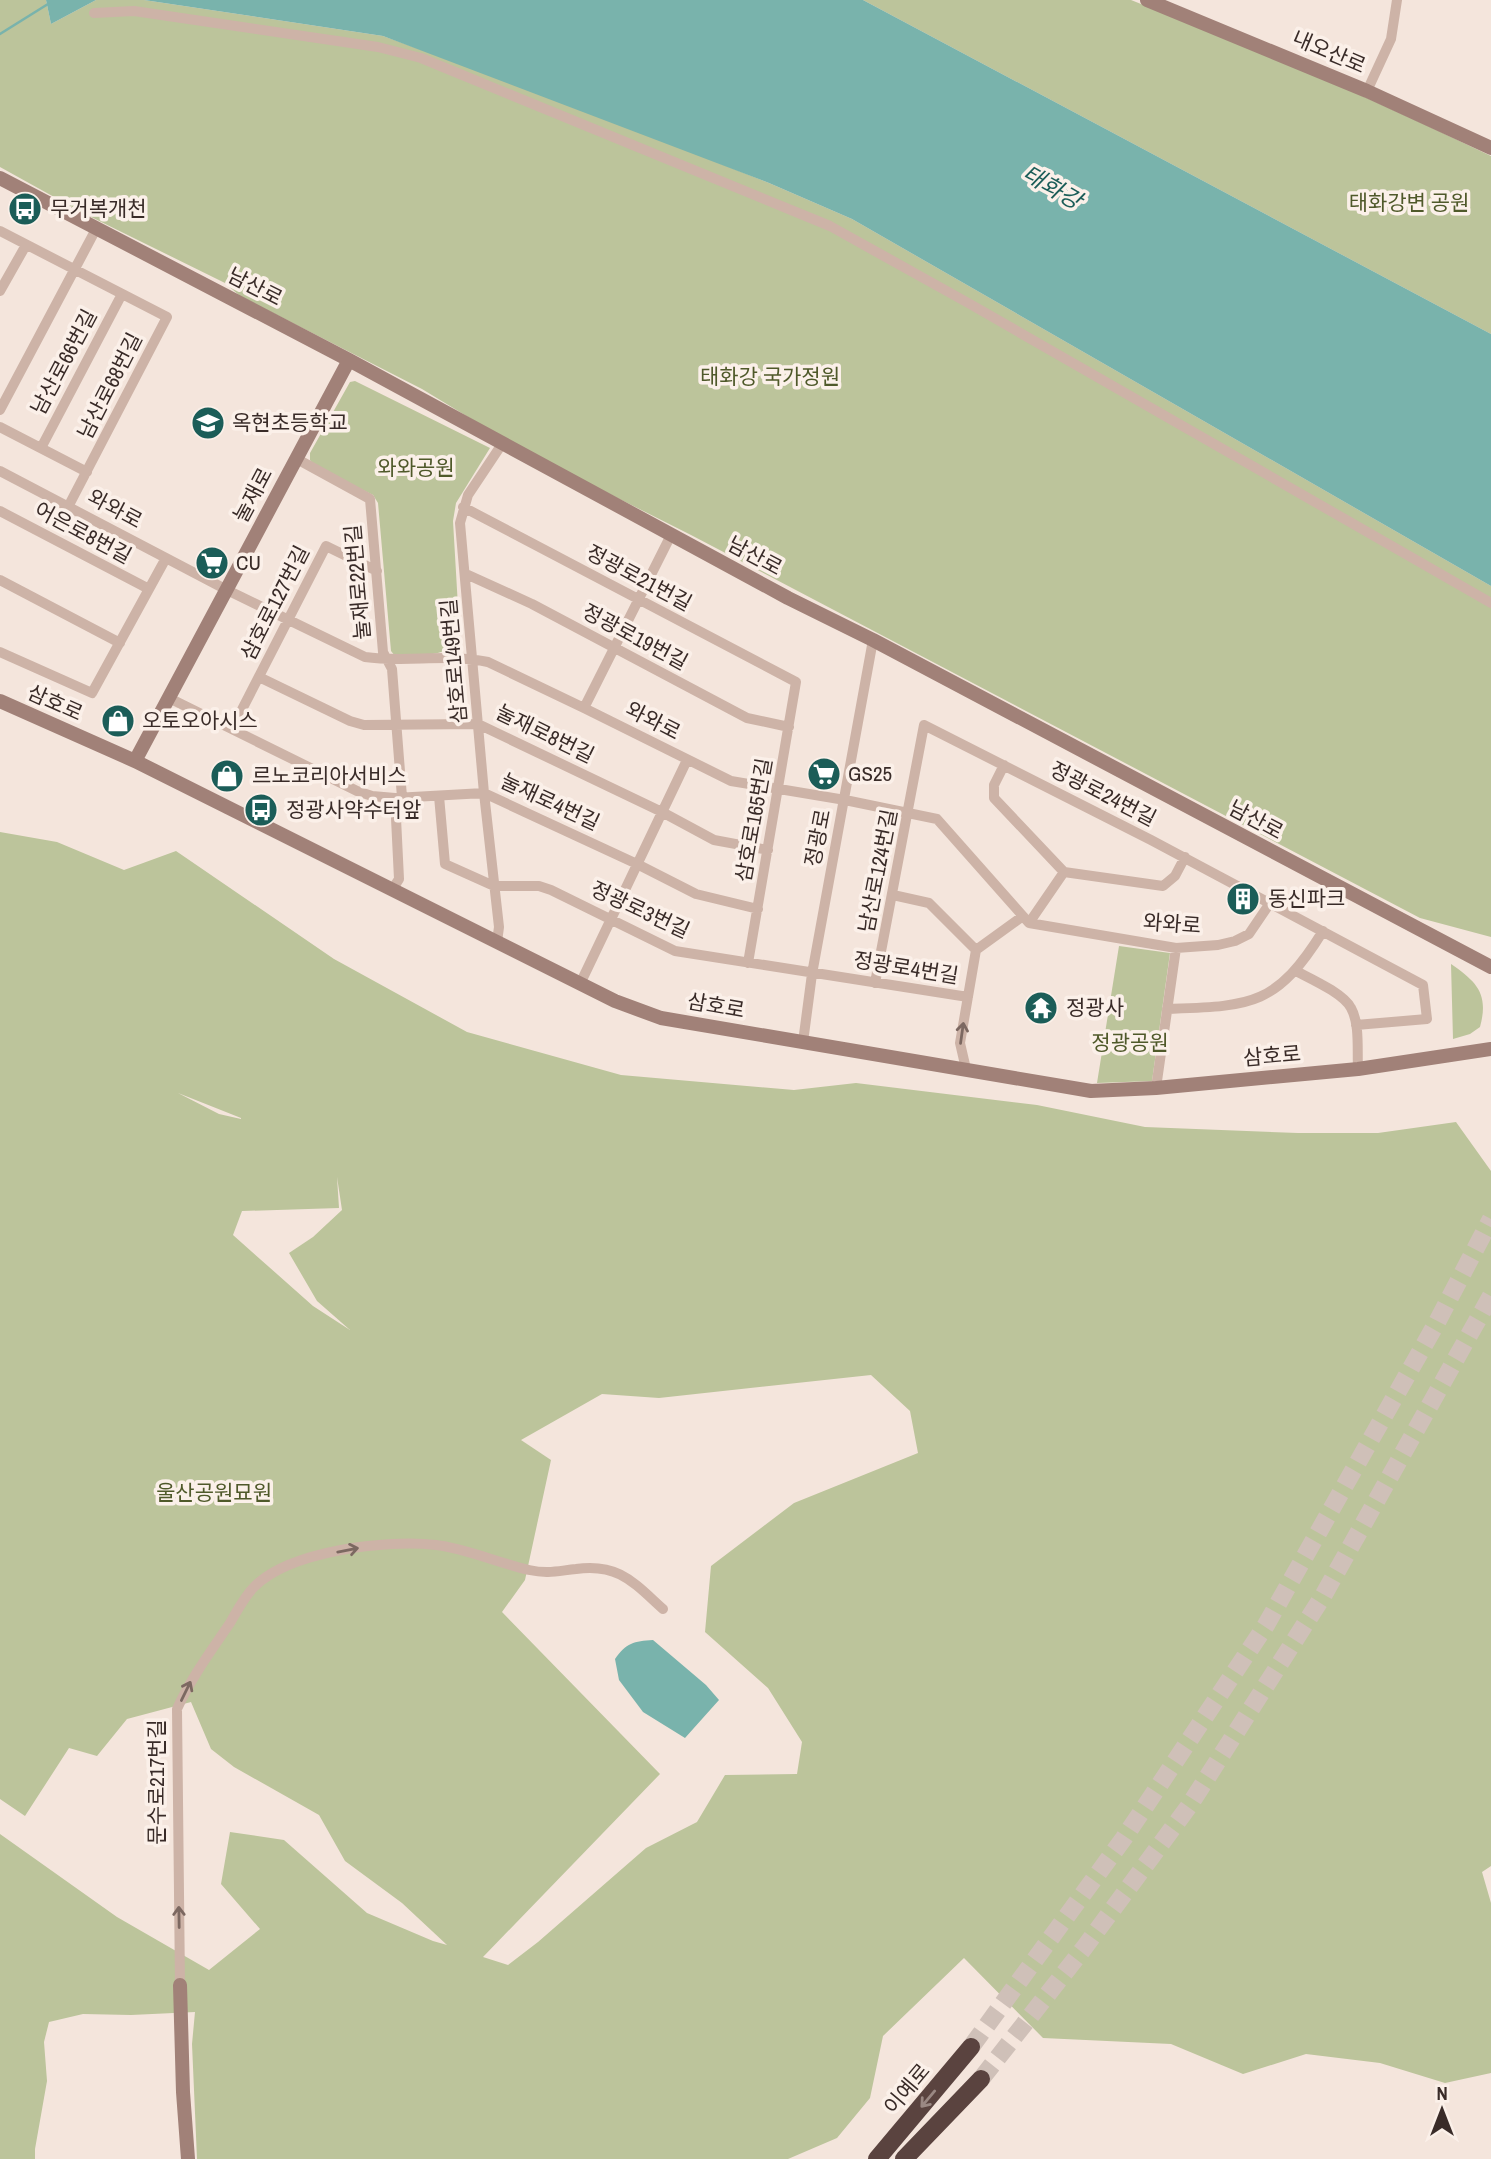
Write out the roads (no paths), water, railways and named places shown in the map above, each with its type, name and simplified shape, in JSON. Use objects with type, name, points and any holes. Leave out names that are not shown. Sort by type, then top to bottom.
[{"type":"highway","name":"이예로","points":[[877,2159],[971,2047]]},
{"type":"highway","points":[[904,2159],[981,2079]]},
{"type":"main road","name":"내오산로","points":[[1155,1],[1367,91],[1491,148]]},
{"type":"main road","name":"남산로","points":[[0,178],[349,360],[788,598],[873,640],[1491,967]]},
{"type":"main road","name":"눌재로","points":[[135,761],[349,360]]},
{"type":"main road","name":"삼호로","points":[[0,701],[135,761],[615,1002],[662,1018],[1091,1091],[1156,1088],[1358,1069],[1491,1049]]},
{"type":"main road","name":"문수로217번길","points":[[180,1985],[188,2159]]},
{"type":"street","points":[[1367,91],[1391,39],[1397,0]]},
{"type":"street","points":[[94,13],[134,11],[378,47],[421,58],[830,226],[1491,603]]},
{"type":"street","points":[[0,410],[96,229]]},
{"type":"street","points":[[0,231],[122,294]]},
{"type":"street","points":[[0,291],[26,245]]},
{"type":"street","name":"남산로68번길","points":[[68,507],[167,317],[122,294]]},
{"type":"street","name":"남산로66번길","points":[[41,448],[122,294]]},
{"type":"street","points":[[0,427],[87,472]]},
{"type":"street","name":"삼호로149번길","points":[[497,942],[499,926],[484,793],[460,523],[463,507],[502,444]]},
{"type":"street","name":"눌재로22번길","points":[[296,459],[370,499],[383,652],[392,669],[396,725],[399,878],[392,890]]},
{"type":"street","name":"와와로","points":[[0,471],[227,590],[360,655],[386,660],[472,659],[488,662],[731,781],[937,819],[1026,919],[1177,948],[1218,945],[1250,934],[1270,903]]},
{"type":"street","name":"정광로21번길","points":[[463,507],[796,682]]},
{"type":"street","name":"어은로8번길","points":[[2,515],[149,589]]},
{"type":"street","points":[[584,708],[671,535]]},
{"type":"street","name":"삼호로127번길","points":[[232,729],[326,546],[377,571]]},
{"type":"street","points":[[0,652],[92,694],[166,558]]},
{"type":"street","name":"정광로19번길","points":[[466,573],[531,604],[747,718],[789,727]]},
{"type":"street","points":[[0,580],[120,643]]},
{"type":"street","name":"정광로","points":[[803,1042],[873,640]]},
{"type":"street","name":"눌재로8번길","points":[[259,677],[350,721],[364,725],[478,724],[714,839],[768,850]]},
{"type":"street","name":"삼호로165번길","points":[[748,963],[796,682]]},
{"type":"street","name":"눌재로4번길","points":[[169,698],[357,791],[372,796],[398,797],[484,793],[696,894],[758,909]]},
{"type":"street","name":"정광로24번길","points":[[924,725],[1185,858],[1423,985],[1427,1019],[1356,1025]]},
{"type":"street","name":"남산로124번길","points":[[875,983],[924,725]]},
{"type":"street","points":[[580,984],[687,760]]},
{"type":"street","points":[[1004,765],[994,786],[994,797],[1064,872],[1163,886],[1175,877],[1185,858]]},
{"type":"street","points":[[439,796],[445,864],[494,886]]},
{"type":"street","points":[[976,950],[1026,919],[1064,872]]},
{"type":"street","name":"정광로3번길","points":[[494,886],[539,886],[675,951],[813,974]]},
{"type":"street","name":"정광로4번길","points":[[813,974],[968,997],[976,950],[929,903],[893,895]]},
{"type":"street","points":[[1167,1009],[1251,1002],[1274,991],[1296,971],[1323,931]]},
{"type":"street","points":[[1156,1088],[1177,948]]},
{"type":"street","points":[[1296,971],[1347,1002],[1353,1009],[1358,1069]]},
{"type":"street","points":[[966,1069],[960,1043],[968,997]]},
{"type":"street","name":"문수로217번길","points":[[180,1985],[177,1709],[189,1683],[253,1588],[278,1569],[316,1556],[401,1542],[439,1545],[530,1570],[553,1573],[578,1568],[607,1568],[627,1577],[663,1609]]},
{"type":"water","points":[[46,0],[96,0],[51,24]]},
{"type":"water","name":"태화강","points":[[144,0],[863,0],[1491,334],[1491,586],[852,219],[769,183],[383,36]]},
{"type":"water","points":[[653,1640],[706,1685],[719,1700],[685,1738],[643,1712],[619,1680],[615,1659],[623,1649],[641,1641]]},
{"type":"waterway","points":[[0,34],[48,4]]},
{"type":"tunnel","points":[[971,2047],[1124,1838],[1266,1625],[1436,1324],[1491,1219]]},
{"type":"tunnel","points":[[981,2079],[1084,1948],[1189,1806],[1323,1596],[1491,1296]]},
{"type":"place","name":"무거복개천","points":[[25,209]]},
{"type":"place","name":"옥현초등학교","points":[[208,423]]},
{"type":"place","name":"CU","points":[[212,563]]},
{"type":"place","name":"오토오아시스","points":[[118,721]]},
{"type":"place","name":"GS25","points":[[824,774]]},
{"type":"place","name":"르노코리아서비스","points":[[227,776]]},
{"type":"place","name":"정광사약수터앞","points":[[261,810]]},
{"type":"place","name":"동신파크","points":[[1243,899]]},
{"type":"place","name":"정광사","points":[[1041,1008]]},
{"type":"park label","name":"태화강변 공원","points":[[1409,203]]},
{"type":"park label","name":"태화강 국가정원","points":[[770,377]]},
{"type":"park label","name":"와와공원","points":[[416,468]]},
{"type":"park label","name":"정광공원","points":[[1130,1043]]},
{"type":"park label","name":"울산공원묘원","points":[[214,1493]]}]
